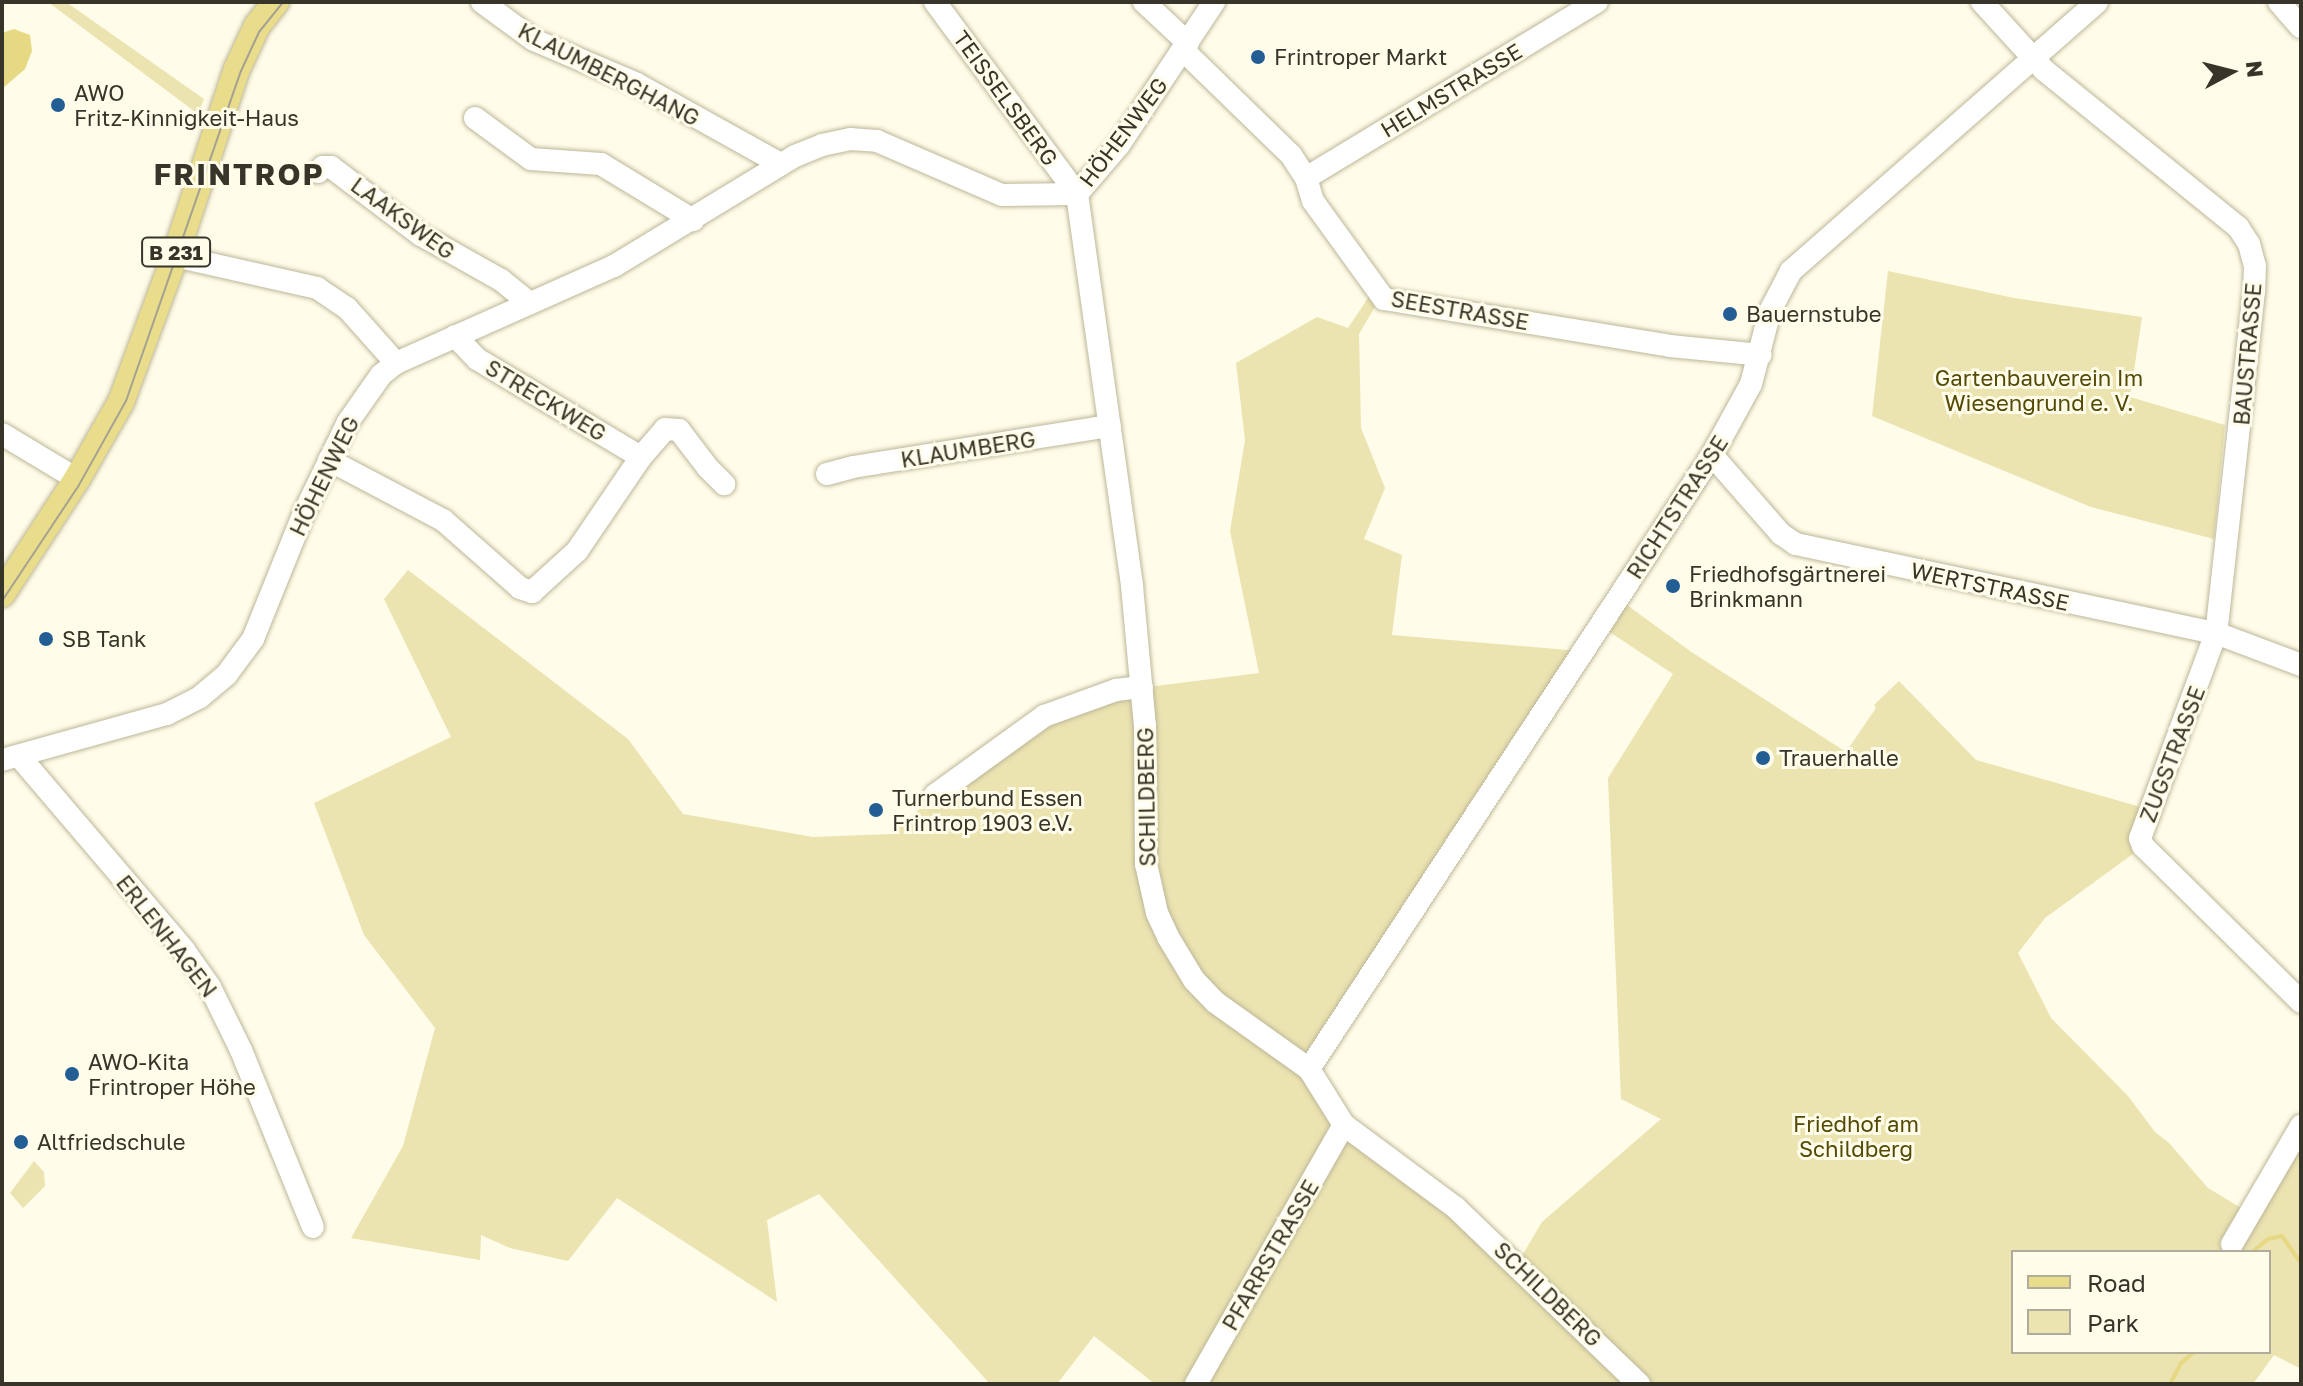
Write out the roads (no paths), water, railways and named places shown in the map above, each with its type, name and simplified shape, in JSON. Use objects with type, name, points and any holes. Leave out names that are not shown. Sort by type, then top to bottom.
[{"type":"main road","name":"B 231","points":[[2,594],[77,479],[121,402],[175,256],[237,69],[257,26],[276,2]]},
{"type":"street","name":"KLAUMBERGHANG","points":[[482,2],[534,40],[637,84],[781,164]]},
{"type":"street","name":"TEISSELSBERG","points":[[935,2],[1077,194]]},
{"type":"street","name":"SEESTRASSE","points":[[1144,2],[1262,121],[1291,155],[1306,178],[1313,201],[1384,299],[1643,342],[1761,355]]},
{"type":"street","name":"HÖHENWEG","points":[[10,758],[167,714],[200,697],[216,684],[253,639],[329,460],[357,406],[381,375],[396,363],[614,266],[781,164],[822,145],[863,139],[897,147],[1002,195],[1077,194],[1119,145],[1214,2]]},
{"type":"street","name":"HELMSTRASSE","points":[[1306,178],[1597,2]]},
{"type":"street","name":"BAUSTRASSE","points":[[1982,2],[2033,59],[2238,227],[2249,244],[2255,266],[2254,291],[2216,633]]},
{"type":"street","name":"RICHTSTRASSE","points":[[1309,1069],[1712,455],[1737,413],[1761,355],[1770,311],[1791,271],[2097,2]]},
{"type":"street","points":[[2279,2],[2301,27]]},
{"type":"street","points":[[475,118],[531,159],[601,164],[693,220]]},
{"type":"street","name":"LAAKSWEG","points":[[318,172],[323,167],[331,167],[421,235],[501,280],[529,303]]},
{"type":"street","name":"SCHILDBERG","points":[[1077,194],[1132,586],[1142,687],[1146,864],[1162,925],[1180,959],[1215,1002],[1309,1069],[1344,1125],[1456,1208],[1639,1384]]},
{"type":"street","points":[[175,256],[317,288],[347,308],[396,363]]},
{"type":"street","name":"STRECKWEG","points":[[455,336],[477,359],[641,457]]},
{"type":"street","name":"KLAUMBERG","points":[[827,474],[1110,426]]},
{"type":"street","points":[[329,460],[443,520],[520,588],[532,592],[577,551],[659,433],[673,427],[685,436],[724,484]]},
{"type":"street","points":[[2,434],[77,479]]},
{"type":"street","name":"WERTSTRASSE","points":[[1712,455],[1781,534],[1796,544],[2216,633],[2301,665]]},
{"type":"street","name":"ZUGSTRASSE","points":[[2216,633],[2141,843],[2301,1002]]},
{"type":"street","points":[[935,795],[1044,716],[1116,690],[1142,687]]},
{"type":"street","name":"ERLENHAGEN","points":[[10,758],[176,941],[210,987],[241,1050],[313,1227]]},
{"type":"street","name":"PFARRSTRASSE","points":[[1196,1384],[1344,1125]]},
{"type":"street","points":[[2232,1244],[2301,1126]]},
{"type":"waterway","points":[[2254,1250],[2268,1239],[2282,1236],[2301,1263]]},
{"type":"waterway","points":[[2170,1384],[2181,1363],[2192,1354]]},
{"type":"tram line","points":[[2,601],[79,485],[126,401],[241,71],[259,32],[283,2]]},
{"type":"place","name":"Frintroper Markt","points":[[1258,57]]},
{"type":"place","name":"AWO Fritz-Kinnigkeit-Haus","points":[[58,105]]},
{"type":"place","name":"Bauernstube","points":[[1730,314]]},
{"type":"place","name":"Friedhofsgärtnerei Brinkmann","points":[[1673,586]]},
{"type":"place","name":"SB Tank","points":[[46,639]]},
{"type":"place","name":"Trauerhalle","points":[[1763,758]]},
{"type":"place","name":"Turnerbund Essen Frintrop 1903 e.V.","points":[[876,810]]},
{"type":"place","name":"AWO-Kita Frintroper Höhe","points":[[72,1074]]},
{"type":"place","name":"Altfriedschule","points":[[21,1142]]},
{"type":"district","name":"FRINTROP","points":[[239,174]]},
{"type":"park label","name":"Gartenbauverein Im Wiesengrund e. V.","points":[[2039,390]]},
{"type":"park label","name":"Friedhof am Schildberg","points":[[1856,1136]]}]
